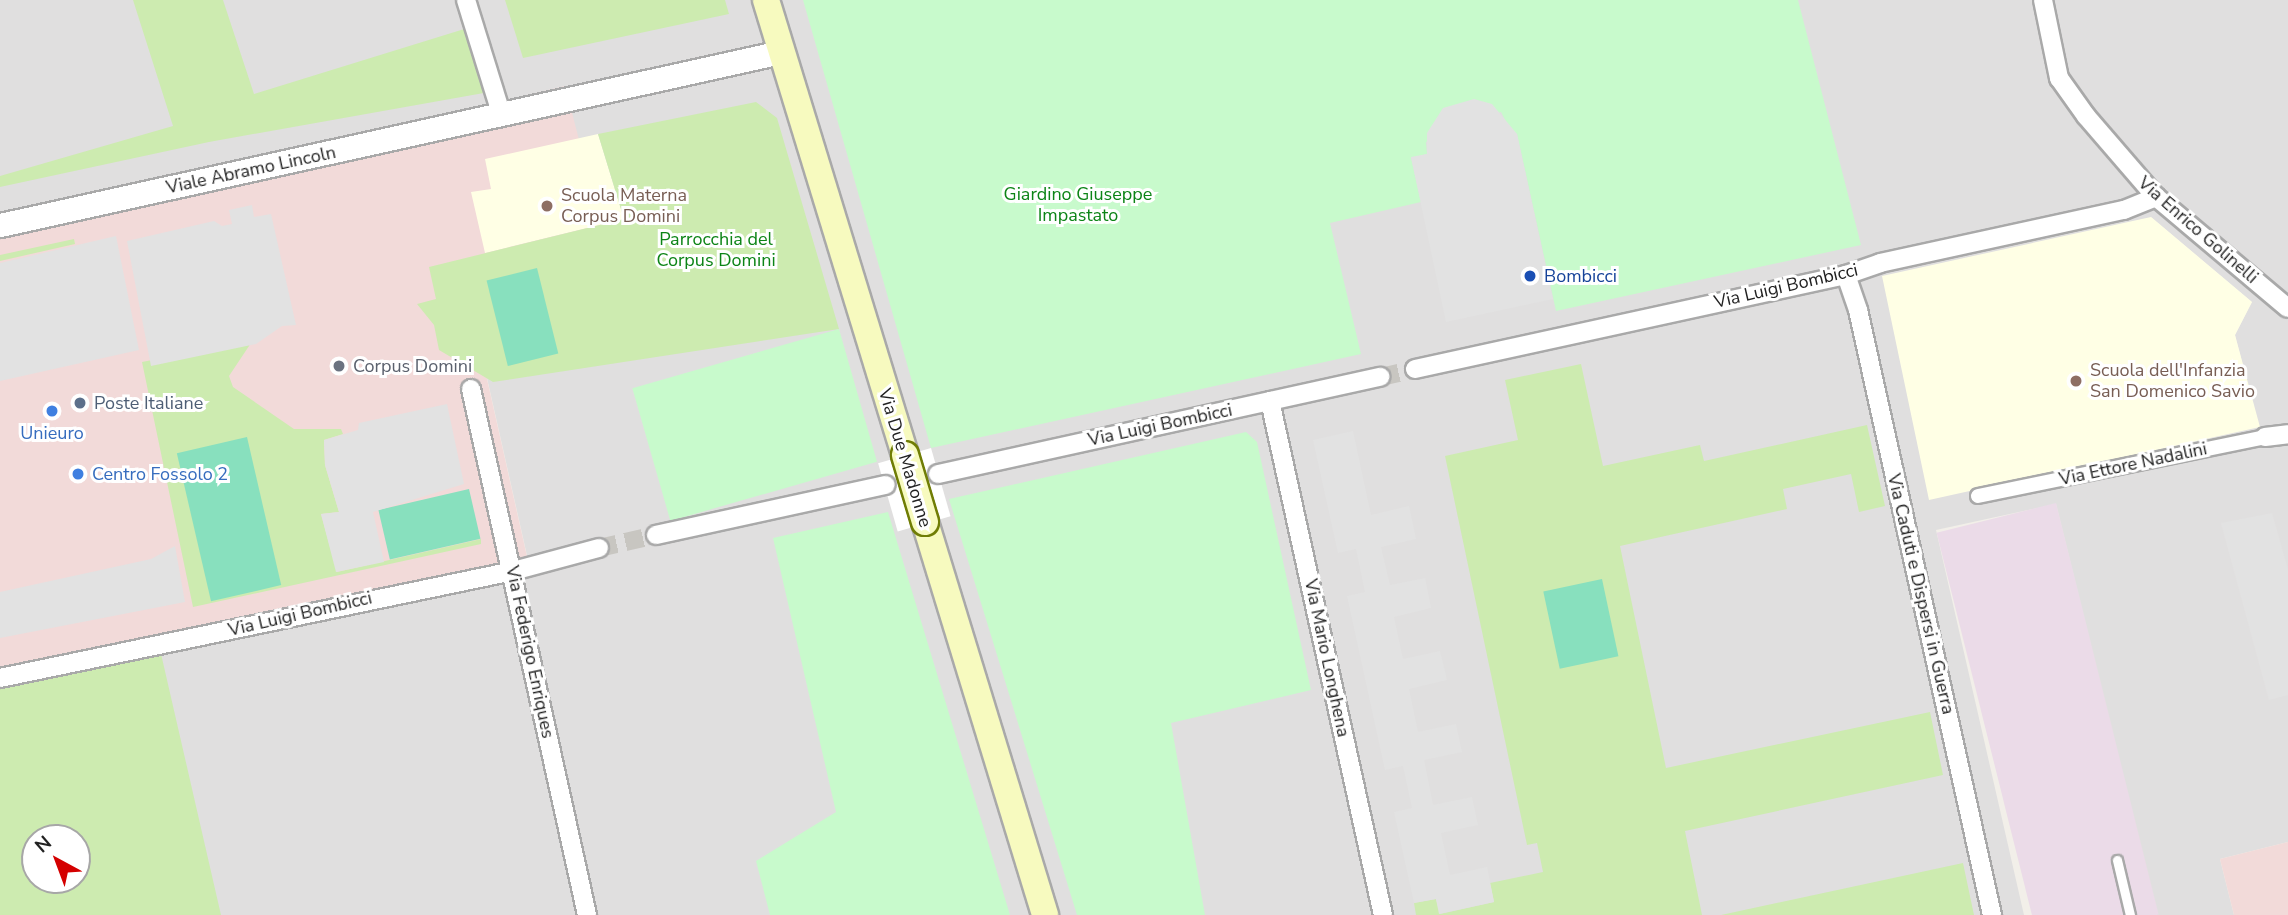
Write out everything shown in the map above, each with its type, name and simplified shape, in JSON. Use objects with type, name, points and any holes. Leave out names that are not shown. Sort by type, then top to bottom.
[{"type":"main road","name":"Via Due Madonne","points":[[766,0],[1045,915]]},
{"type":"street","points":[[466,0],[502,116]]},
{"type":"street","name":"Via Enrico Golinelli","points":[[2043,0],[2054,62],[2064,86],[2155,197],[2288,308]]},
{"type":"street","name":"Viale Abramo Lincoln","points":[[0,225],[502,116],[781,52]]},
{"type":"street","name":"Via Luigi Bombicci","points":[[1415,369],[1846,275],[1880,262],[2124,209],[2155,197]]},
{"type":"street","name":"Via Caduti e Dispersi in Guerra","points":[[1846,275],[1858,310],[1992,915]]},
{"type":"street","name":"Via Luigi Bombicci","points":[[938,474],[1381,377]]},
{"type":"street","name":"Via Federigo Enriques","points":[[471,388],[587,915]]},
{"type":"street","name":"Via Mario Longhena","points":[[1270,401],[1383,915]]},
{"type":"street","name":"Via Ettore Nadalini","points":[[1978,496],[2288,434]]},
{"type":"street","points":[[656,535],[886,485]]},
{"type":"street","name":"Via Luigi Bombicci","points":[[0,678],[513,571],[599,548]]},
{"type":"lane","points":[[2117,860],[2130,915]]},
{"type":"shaded area","points":[[0,0],[2288,0],[2288,842],[2220,859],[2234,915],[2157,915],[2056,504],[1936,530],[2024,915],[0,915],[0,683],[528,560],[487,378],[504,100],[0,220]],"holes":[[[2151,217],[2252,302],[2235,335],[2259,427]]]},
{"type":"shaded area","points":[[565,86],[635,354],[487,379],[528,561],[0,683],[0,220]]},
{"type":"shaded area","points":[[1474,99],[1492,104],[1517,134],[1553,299],[1446,322],[1411,157],[1427,154],[1427,133],[1443,108]]},
{"type":"shaded area","name":"Scuola Materna Corpus Domini","points":[[598,134],[624,219],[485,253],[471,192],[491,189],[485,159]]},
{"type":"shaded area","points":[[252,205],[254,217],[271,214],[296,325],[282,326],[256,344],[151,366],[127,241],[214,221],[222,226],[232,224],[229,210]]},
{"type":"shaded area","name":"Scuola dell'Infanzia San Domenico Savio","points":[[2151,217],[2252,302],[2235,335],[2260,427],[1929,500],[1882,276]]},
{"type":"shaded area","points":[[116,236],[139,350],[0,381],[0,263]]},
{"type":"shaded area","points":[[447,404],[464,484],[373,512],[384,562],[336,572],[321,514],[339,512],[325,465],[324,440],[358,430],[359,423]]},
{"type":"shaded area","points":[[1353,431],[1371,515],[1409,506],[1416,539],[1381,547],[1390,585],[1425,578],[1431,608],[1394,617],[1403,659],[1440,651],[1447,680],[1409,689],[1418,732],[1456,724],[1462,752],[1424,760],[1433,805],[1472,797],[1478,825],[1441,833],[1450,875],[1487,867],[1494,902],[1439,914],[1436,899],[1414,903],[1394,812],[1412,808],[1403,766],[1385,770],[1347,596],[1365,592],[1356,549],[1338,553],[1313,440]]},
{"type":"shaded area","points":[[2056,503],[2159,914],[2032,915],[1937,533]]},
{"type":"shaded area","points":[[2272,513],[2288,570],[2288,695],[2269,700],[2221,523]]},
{"type":"shaded area","points":[[175,546],[185,602],[0,638],[0,592],[151,559]]},
{"type":"shaded area","points":[[2288,842],[2288,915],[2234,915],[2220,859]]},
{"type":"green space","points":[[133,0],[223,0],[254,94],[474,26],[495,91],[209,142],[0,187],[0,176],[173,126]]},
{"type":"green space","points":[[505,0],[725,0],[729,14],[523,58]]},
{"type":"green space","name":"Giardino Giuseppe Impastato","points":[[803,0],[1798,0],[1861,245],[1556,311],[1517,134],[1510,130],[1501,112],[1426,142],[1427,154],[1411,158],[1421,202],[1330,223],[1361,354],[931,448]]},
{"type":"green space","name":"Parrocchia del Corpus Domini","points":[[756,102],[777,118],[839,329],[493,382],[439,350],[434,325],[417,304],[436,299],[429,267],[624,219],[598,134]]},
{"type":"green space","points":[[74,239],[75,244],[0,261],[0,255]]},
{"type":"green space","name":"Corpus Domini","points":[[537,268],[558,353],[508,366],[487,281]]},
{"type":"green space","points":[[839,329],[877,462],[670,521],[632,388]]},
{"type":"green space","points":[[253,340],[229,376],[233,387],[294,429],[341,429],[343,434],[324,440],[325,465],[339,512],[321,514],[337,572],[481,539],[481,544],[193,607],[142,362]]},
{"type":"green space","points":[[1581,364],[1603,466],[1700,445],[1704,461],[1867,425],[1885,506],[1859,512],[1851,474],[1783,489],[1787,509],[1620,546],[1666,768],[1930,712],[1943,775],[1685,831],[1702,915],[1416,915],[1414,903],[1436,899],[1440,914],[1494,902],[1490,883],[1543,872],[1537,843],[1527,845],[1445,456],[1518,440],[1505,380]]},
{"type":"green space","points":[[1246,432],[1257,442],[1311,690],[1171,723],[1205,915],[1077,915],[949,499]]},
{"type":"green space","points":[[247,437],[281,585],[211,601],[177,453]]},
{"type":"green space","points":[[469,489],[480,539],[390,560],[378,510]]},
{"type":"green space","points":[[888,512],[1010,915],[770,915],[756,861],[836,812],[773,538]]},
{"type":"green space","points":[[1602,579],[1618,656],[1560,669],[1543,591]]},
{"type":"green space","points":[[159,645],[221,915],[0,915],[0,678]]},
{"type":"green space","points":[[1963,863],[1974,915],[1721,915]]},
{"type":"pier","points":[[931,448],[951,516],[898,531],[878,463]]},
{"type":"tunnel","points":[[1381,377],[1415,369]]},
{"type":"tunnel","points":[[599,548],[656,535]]},
{"type":"place","name":"Scuola Materna Corpus Domini","points":[[547,206]]},
{"type":"place","name":"Bombicci","points":[[1530,276]]},
{"type":"place","name":"Corpus Domini","points":[[339,366]]},
{"type":"place","name":"Scuola dell'Infanzia San Domenico Savio","points":[[2076,381]]},
{"type":"place","name":"Poste Italiane","points":[[80,403]]},
{"type":"place","name":"Unieuro","points":[[52,411]]},
{"type":"place","name":"Centro Fossolo 2","points":[[78,474]]}]
